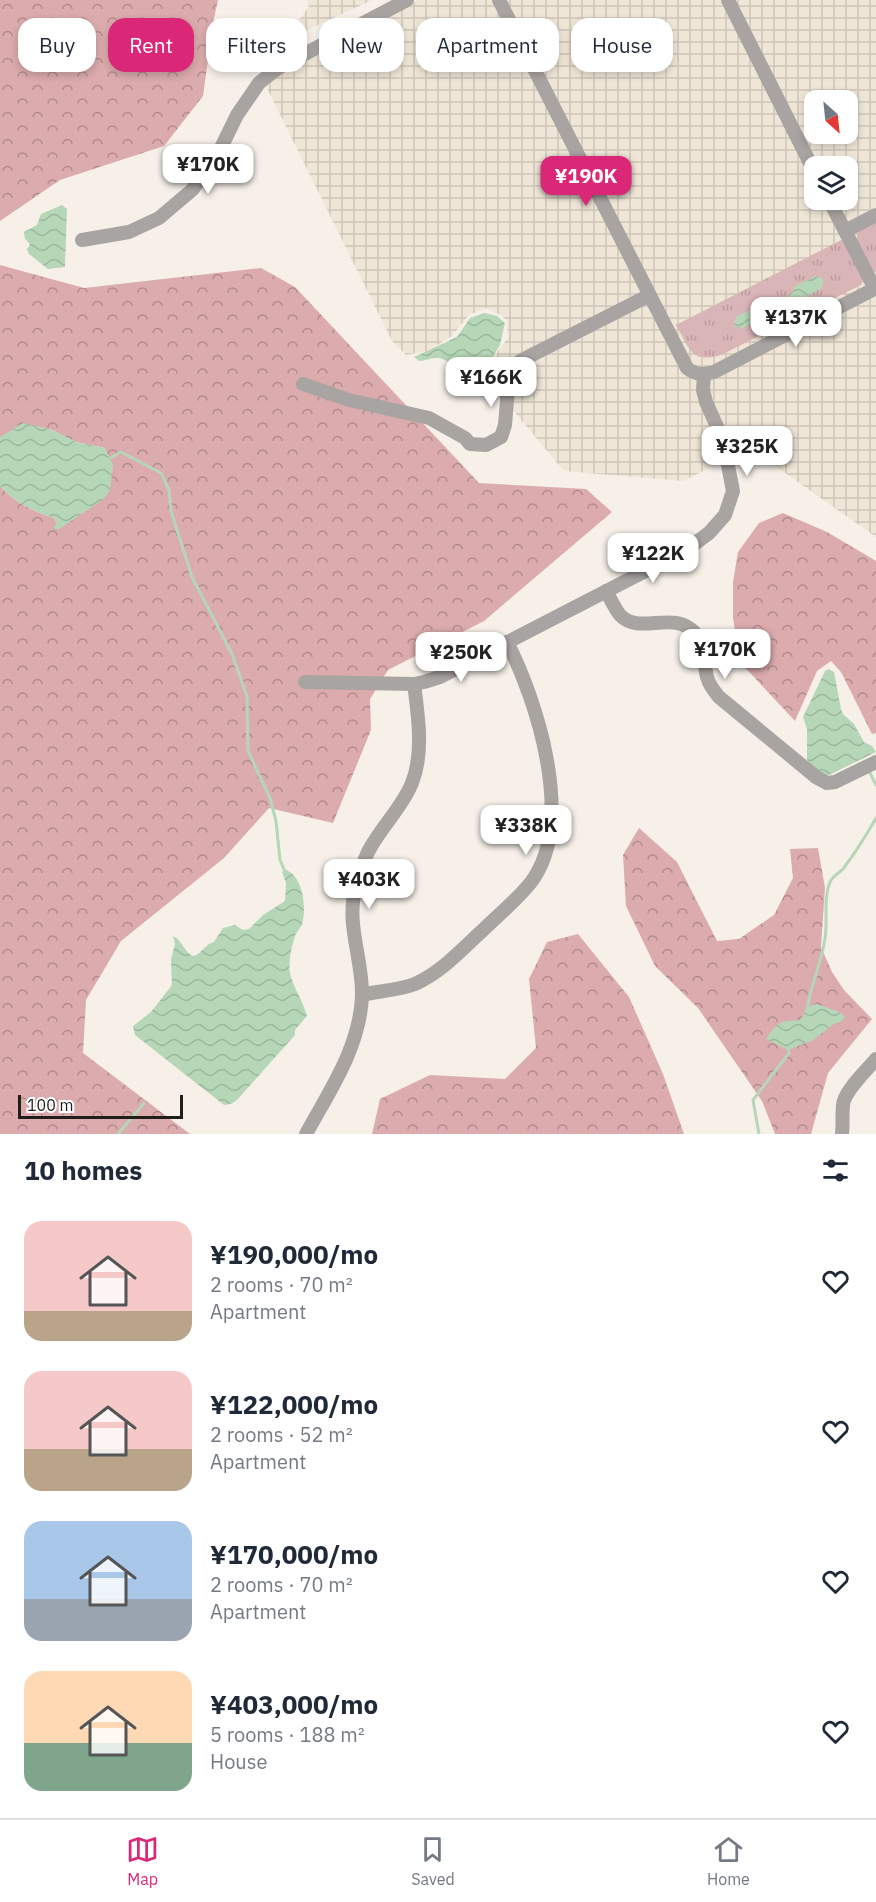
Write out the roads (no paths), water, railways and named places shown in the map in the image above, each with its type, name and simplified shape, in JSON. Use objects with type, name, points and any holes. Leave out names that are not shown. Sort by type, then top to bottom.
[{"type":"street","points":[[82,240],[129,232],[159,218],[192,190],[217,156],[237,115],[259,83],[278,68],[407,0]]},
{"type":"street","points":[[499,0],[648,296],[687,368],[694,374],[704,375],[714,372],[875,289],[834,210]]},
{"type":"street","points":[[728,0],[806,156]]},
{"type":"street","points":[[845,231],[876,215]]},
{"type":"street","points":[[303,384],[349,400],[429,418],[465,438],[470,444],[486,445],[501,437],[505,425],[509,376],[520,361],[648,296]]},
{"type":"street","points":[[304,682],[414,684],[424,682],[440,676],[686,550],[709,533],[725,515],[733,491],[723,440],[703,390],[704,375]]},
{"type":"street","points":[[606,591],[620,615],[631,622],[642,624],[671,621],[695,633],[706,654],[707,678],[719,697],[816,777],[827,783],[835,782],[870,765]]},
{"type":"street","points":[[362,995],[414,984],[437,972],[534,878],[549,841],[551,806],[546,750],[528,687],[507,642]]},
{"type":"street","points":[[306,1134],[349,1056],[359,1017],[362,995],[352,924],[355,889],[369,851],[413,783],[419,751],[414,684]]},
{"type":"street","points":[[842,1134],[843,1104],[847,1093],[876,1059]]},
{"type":"water","points":[[62,205],[67,209],[65,267],[48,269],[29,254],[27,249],[30,244],[25,239],[24,232],[37,225],[41,214]]},
{"type":"water","points":[[816,276],[822,278],[824,282],[822,288],[799,300],[796,297],[790,299],[788,295],[793,292],[793,287]]},
{"type":"water","points":[[758,306],[762,308],[767,306],[769,310],[765,313],[765,317],[741,329],[735,327],[736,317]]},
{"type":"water","points":[[484,313],[497,316],[505,323],[500,345],[493,357],[490,381],[481,392],[474,392],[444,359],[419,361],[414,357],[457,337],[470,318]]},
{"type":"water","points":[[23,423],[50,429],[76,442],[105,448],[113,465],[110,490],[104,499],[56,531],[54,527],[57,523],[54,518],[25,506],[0,486],[0,437]]},
{"type":"water","points":[[828,669],[834,672],[843,714],[854,724],[864,742],[872,746],[876,752],[825,775],[809,765],[807,729],[803,717]]},
{"type":"water","points":[[286,870],[296,879],[304,901],[303,917],[291,954],[290,973],[307,1016],[295,1030],[295,1035],[237,1100],[224,1105],[135,1035],[133,1026],[151,1012],[172,985],[171,959],[175,944],[173,936],[193,956],[214,942],[223,928],[235,925],[243,930],[249,929],[263,915],[285,901],[286,883],[282,872]]},
{"type":"water","points":[[817,1004],[839,1012],[845,1017],[813,1040],[788,1050],[766,1039],[778,1024],[799,1020],[809,1007]]},
{"type":"waterway","points":[[110,458],[121,452],[161,473],[169,490],[171,511],[192,577],[232,654],[247,696],[248,751],[270,798],[276,821],[280,860],[286,874]]},
{"type":"waterway","points":[[869,771],[876,785]]},
{"type":"waterway","points":[[807,1010],[826,931],[827,895],[830,882],[843,869],[876,818]]},
{"type":"waterway","points":[[759,1134],[753,1100],[789,1053],[788,1047]]},
{"type":"waterway","points":[[118,1134],[144,1103]]}]
